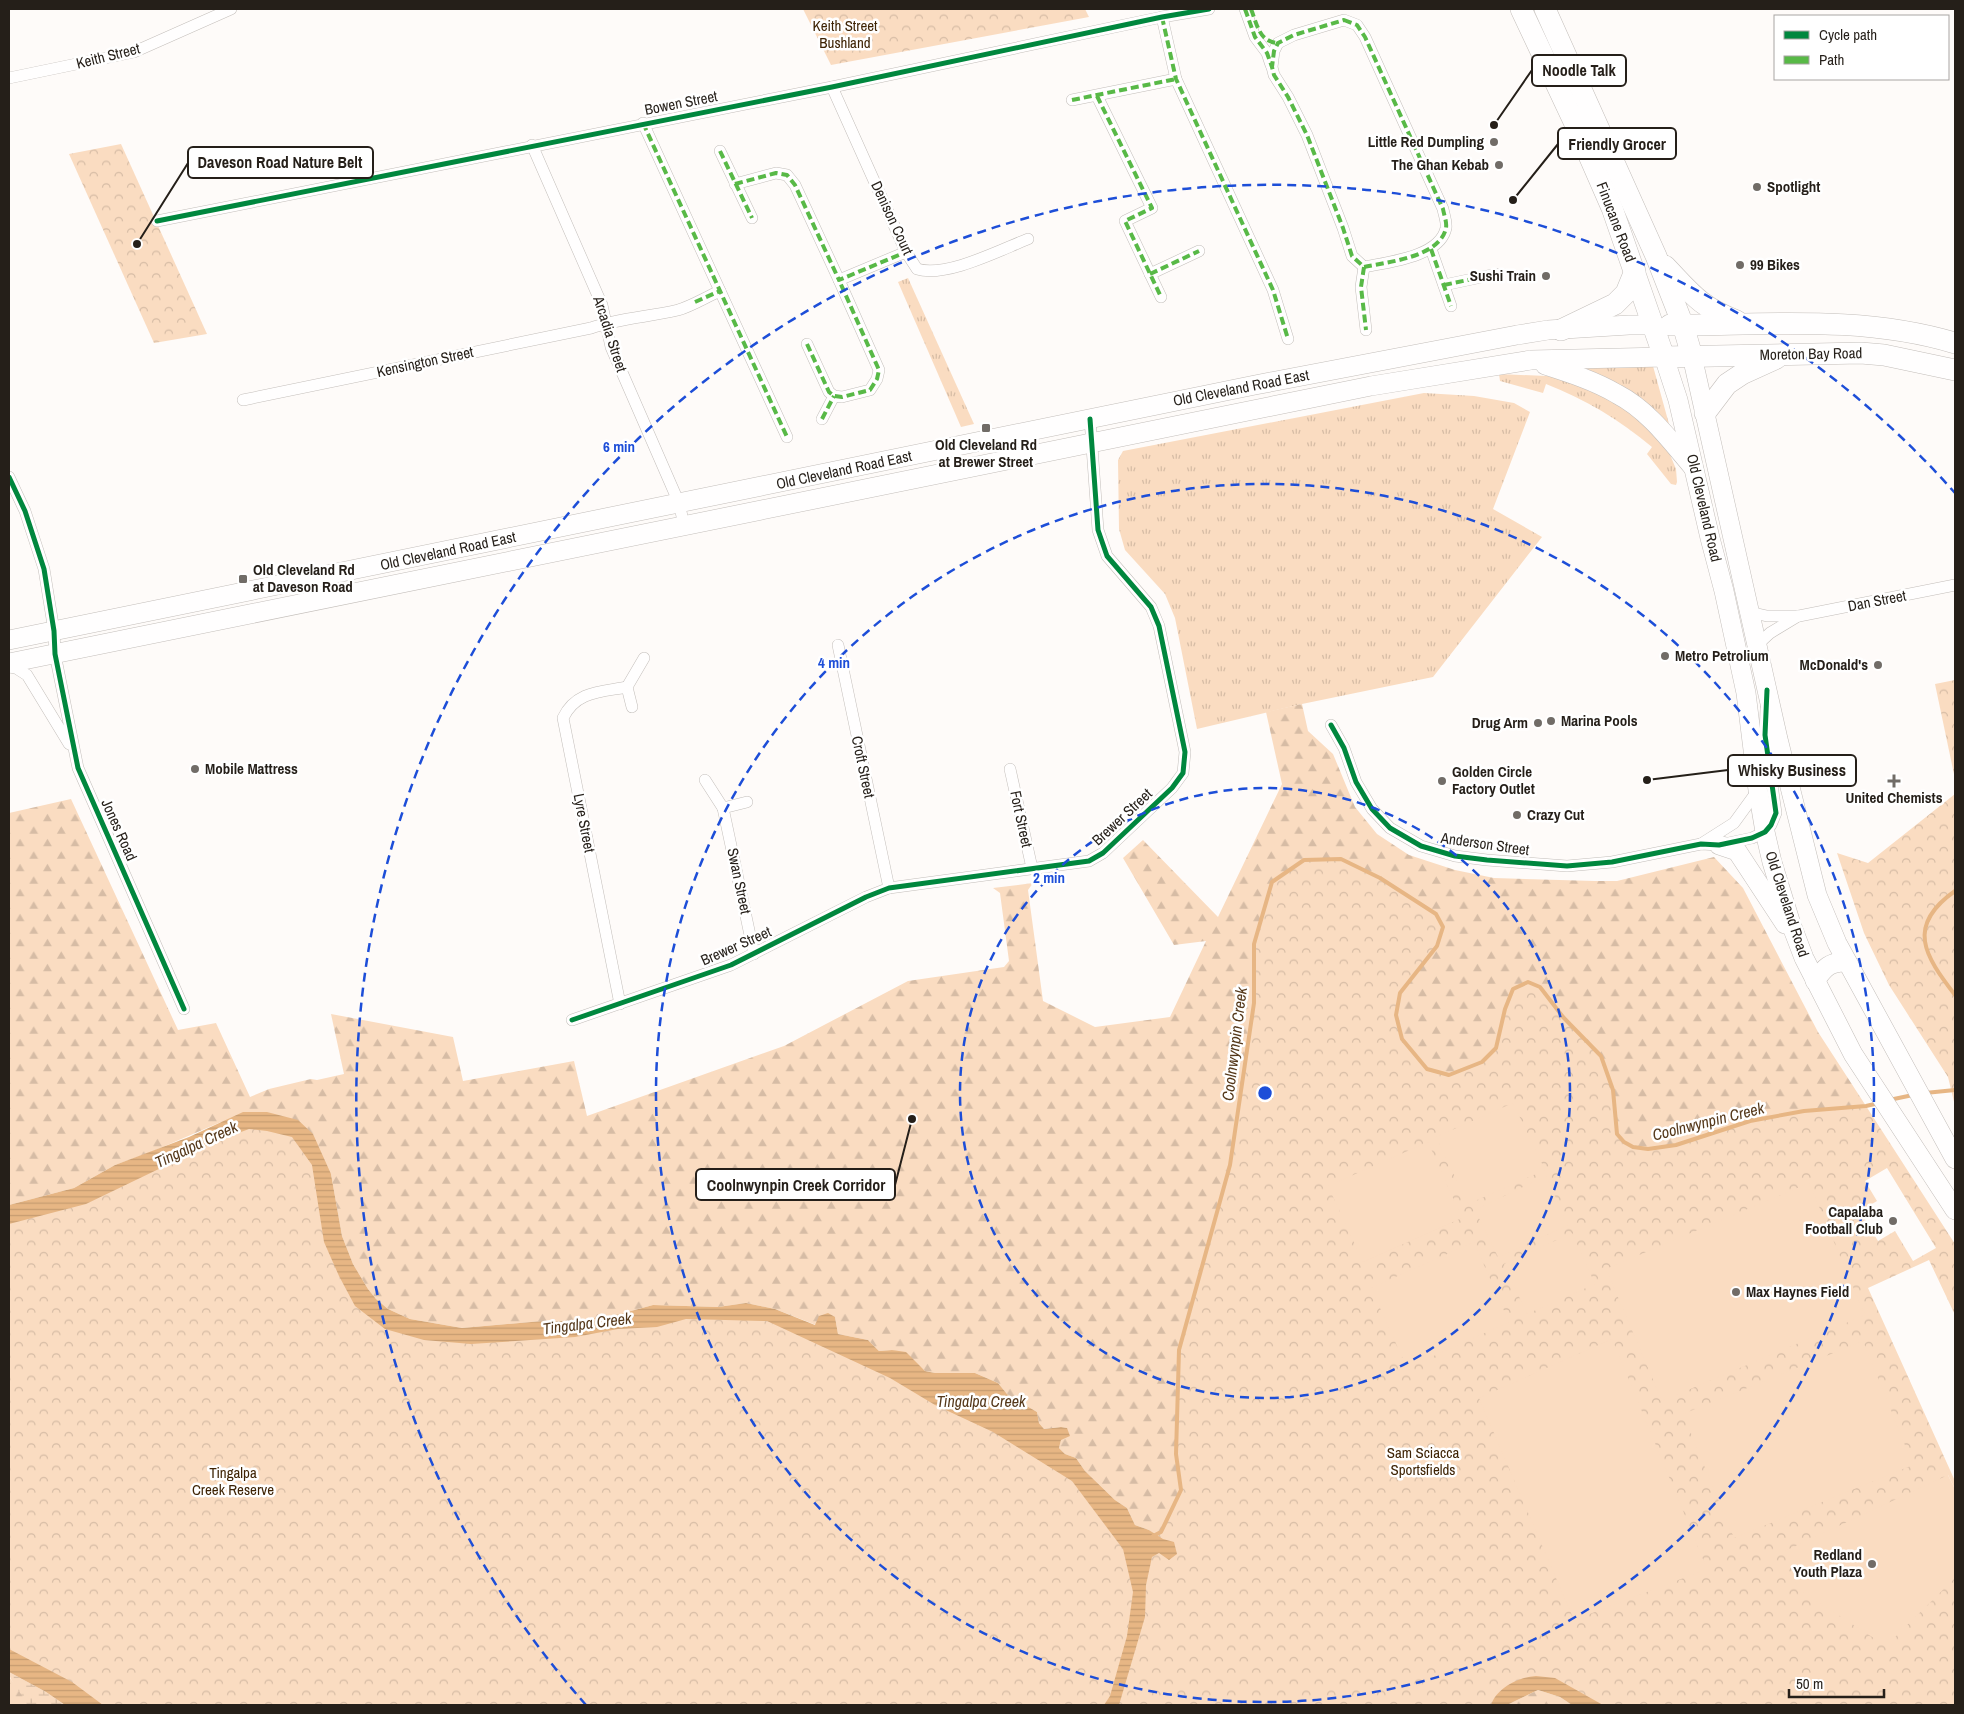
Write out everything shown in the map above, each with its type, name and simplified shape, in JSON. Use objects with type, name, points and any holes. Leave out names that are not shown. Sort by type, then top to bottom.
[{"type":"highway","name":"Finucane Road","points":[[1520,9],[1608,198],[1655,326],[1664,357]]},
{"type":"highway","name":"Finucane Road","points":[[1545,9],[1656,256],[1683,325]]},
{"type":"highway","points":[[1656,256],[1702,304],[1719,314],[1744,324]]},
{"type":"highway","points":[[1561,330],[1615,304],[1626,293],[1635,271]]},
{"type":"highway","name":"Moreton Bay Road","points":[[1683,325],[1829,323],[1861,325],[1922,335],[1955,343]]},
{"type":"highway","name":"Old Cleveland Road East","points":[[1655,326],[1683,325]]},
{"type":"highway","name":"Old Cleveland Road","points":[[1683,325],[1692,356]]},
{"type":"highway","name":"Moreton Bay Road","points":[[1664,357],[1841,352],[1884,355],[1955,370]]},
{"type":"highway","points":[[1705,413],[1727,384],[1742,374],[1786,354]]},
{"type":"main road","name":"Old Cleveland Road East","points":[[9,640],[1255,385],[1517,335],[1629,325],[1655,326]]},
{"type":"main road","name":"Old Cleveland Road","points":[[1692,356],[1749,612],[1809,867],[1826,920],[1955,1159]]},
{"type":"main road","name":"Old Cleveland Road East","points":[[9,663],[1371,386],[1531,360],[1664,357]]},
{"type":"main road","name":"Old Cleveland Road","points":[[1664,357],[1678,400],[1695,469],[1746,693],[1758,790],[1772,862],[1798,944],[1815,981],[1861,1068],[1955,1210]]},
{"type":"main road","points":[[1531,360],[1582,377],[1619,394],[1658,427],[1695,469]]},
{"type":"main road","points":[[1710,844],[1737,851],[1798,944]]},
{"type":"main road","points":[[1815,981],[1829,964],[1838,961],[1847,962]]},
{"type":"street","name":"Keith Street","points":[[9,78],[134,52],[232,9]]},
{"type":"street","name":"Bowen Street","points":[[157,221],[1209,9]]},
{"type":"street","points":[[1245,9],[1255,37],[1267,53],[1274,75],[1288,98],[1306,135],[1343,228],[1352,256],[1364,267]]},
{"type":"street","points":[[1251,9],[1262,36],[1271,43],[1278,43],[1294,35],[1344,20],[1357,24],[1407,126],[1443,209],[1446,227],[1442,238],[1431,249],[1413,256],[1364,267]]},
{"type":"street","points":[[1162,17],[1176,79],[1273,290],[1288,339]]},
{"type":"street","points":[[1272,66],[1278,43]]},
{"type":"street","points":[[1072,100],[1176,79]]},
{"type":"street","name":"Denison Court","points":[[832,86],[906,252],[917,269],[925,272],[951,269],[1028,240]]},
{"type":"street","points":[[1097,96],[1152,208],[1125,221],[1161,297]]},
{"type":"street","points":[[643,124],[787,437]]},
{"type":"street","name":"Arcadia Street","points":[[532,145],[602,305],[611,347],[680,503],[684,525]]},
{"type":"street","points":[[720,152],[752,218]]},
{"type":"street","points":[[735,184],[776,173],[787,175],[795,185],[879,370],[877,379],[870,390],[842,397],[834,396],[829,392],[807,344]]},
{"type":"street","points":[[1431,249],[1451,306]]},
{"type":"street","points":[[1150,274],[1199,251]]},
{"type":"street","points":[[839,280],[906,252]]},
{"type":"street","points":[[1364,267],[1361,287],[1366,330]]},
{"type":"street","points":[[1444,285],[1496,274]]},
{"type":"street","name":"Kensington Street","points":[[243,400],[591,328],[606,323],[681,309],[720,291]]},
{"type":"street","points":[[822,419],[834,396]]},
{"type":"street","name":"Brewer Street","points":[[572,1020],[731,965],[866,897],[889,888],[1089,861],[1104,854],[1172,788],[1182,773],[1185,752],[1159,626],[1151,607],[1107,556],[1098,530],[1090,420]]},
{"type":"street","name":"Jones Road","points":[[9,477],[24,511],[44,569],[56,654],[74,752],[82,777],[184,1008]]},
{"type":"street","name":"Dan Street","points":[[1749,612],[1767,616],[1799,616],[1955,586]]},
{"type":"street","name":"Dan Street","points":[[1757,645],[1770,633],[1799,616]]},
{"type":"street","name":"Croft Street","points":[[838,645],[889,888]]},
{"type":"street","points":[[632,707],[627,687],[644,658]]},
{"type":"street","name":"Jones Road","points":[[9,667],[16,668],[27,675],[74,752]]},
{"type":"street","name":"Lyre Street","points":[[620,1004],[563,718],[568,706],[584,695],[627,687]]},
{"type":"street","points":[[1766,832],[1776,813],[1765,735],[1767,690]]},
{"type":"street","name":"Anderson Street","points":[[1331,725],[1344,748],[1356,782],[1372,809],[1390,828],[1420,846],[1456,856],[1567,866],[1612,862],[1752,838],[1766,832]]},
{"type":"street","name":"Fort Street","points":[[1010,769],[1032,868]]},
{"type":"street","name":"Swan Street","points":[[705,780],[724,808],[754,954]]},
{"type":"street","points":[[1710,844],[1736,821],[1758,790]]},
{"type":"street","points":[[724,808],[747,802]]},
{"type":"green space","name":"Keith Street Bushland","points":[[803,9],[1085,9],[1089,17],[831,65]]},
{"type":"green space","points":[[121,144],[207,334],[154,343],[69,154]]},
{"type":"green space","points":[[908,278],[974,424],[961,427],[898,282]]},
{"type":"green space","points":[[1567,366],[1653,366],[1669,424],[1636,397]]},
{"type":"green space","points":[[1499,374],[1547,376],[1573,381],[1613,397],[1666,445],[1676,469],[1676,485],[1671,484],[1647,454],[1652,447],[1615,419],[1575,396],[1546,384],[1543,393],[1500,381]]},
{"type":"green space","points":[[1424,393],[1474,396],[1514,403],[1530,412],[1493,509],[1542,537],[1433,677],[1302,704],[1197,729],[1175,618],[1165,594],[1125,550],[1119,529],[1118,460],[1123,451]]},
{"type":"green space","points":[[1955,680],[1955,779],[1935,684]]},
{"type":"green space","points":[[1302,704],[1308,731],[1333,754],[1355,807],[1377,834],[1409,855],[1455,870],[1494,878],[1595,881],[1617,881],[1714,857],[1743,888],[1818,1032],[1866,1106],[1804,1111],[1750,1121],[1676,1145],[1648,1149],[1633,1147],[1624,1142],[1617,1134],[1613,1090],[1540,987],[1505,1009],[1496,1048],[1482,1062],[1449,1075],[1427,1069],[1402,1039],[1338,1213],[1162,1539],[1149,1530],[1135,1525],[1127,1508],[1115,1500],[1085,1471],[1076,1458],[1065,1454],[1059,1448],[1067,1428],[1044,1429],[1039,1423],[1037,1412],[1007,1394],[998,1383],[975,1373],[935,1373],[925,1371],[917,1364],[892,1350],[879,1351],[868,1340],[838,1334],[835,1317],[816,1325],[775,1309],[746,1303],[718,1307],[653,1305],[620,1314],[576,1321],[543,1321],[462,1328],[410,1319],[388,1309],[376,1299],[353,1264],[342,1236],[331,1174],[221,1122],[115,1165],[74,1188],[9,1205],[9,813],[71,799],[178,1030],[216,1023],[250,1097],[269,1089],[311,1079],[317,1080],[344,1074],[331,1014],[453,1037],[463,1081],[574,1061],[587,1116],[784,1046],[908,981],[1004,967],[1009,961],[1000,893],[993,888],[1033,883],[1028,890],[1043,1001],[1095,1027],[1170,1017],[1206,941],[1174,945],[1123,858],[1143,840],[1218,917],[1282,784],[1266,712]]},
{"type":"green space","points":[[1955,794],[1955,1106],[1948,1077],[1889,985],[1864,933],[1837,853],[1868,863]]},
{"type":"green space","points":[[1341,859],[1380,878],[1436,914],[1443,927],[1437,946],[1400,993],[1396,1015],[1403,1039],[1427,1069],[1449,1075],[1482,1062],[1496,1048],[1505,1009],[1513,989],[1528,982],[1540,987],[1563,1017],[1601,1056],[1613,1090],[1617,1134],[1624,1142],[1633,1147],[1648,1149],[1676,1145],[1750,1121],[1804,1111],[1866,1106],[1955,1244],[1955,1315],[1929,1260],[1868,1288],[1955,1481],[1955,1489],[1948,1475],[1952,1580],[1955,1578],[1955,1705],[1591,1705],[1534,1683],[1499,1705],[82,1705],[9,1661],[9,1216],[251,1119],[294,1129],[317,1160],[336,1249],[367,1303],[403,1326],[459,1336],[763,1312],[1019,1423],[1129,1542],[1161,1532],[1181,1490],[1176,1454],[1179,1350],[1230,1165],[1254,1003],[1254,944],[1272,882],[1304,860]],"holes":[[[1887,1168],[1936,1248],[1913,1261],[1895,1231],[1878,1241],[1860,1211],[1877,1201],[1865,1181]]]},
{"type":"green space","points":[[1513,1103],[1545,1170],[1468,1204],[1436,1137]]},
{"type":"green space","points":[[1428,1142],[1462,1218],[1363,1262],[1328,1186]]},
{"type":"green space","points":[[1546,1176],[1568,1225],[1498,1257],[1475,1210]]},
{"type":"green space","name":"Max Haynes Field","points":[[1809,1183],[1865,1315],[1662,1401],[1606,1269]]},
{"type":"green space","points":[[1572,1233],[1595,1284],[1527,1314],[1504,1264]]},
{"type":"green space","points":[[1474,1242],[1509,1322],[1407,1368],[1371,1288]]},
{"type":"green space","points":[[1612,1339],[1707,1569],[1574,1620],[1479,1398]]},
{"type":"green space","points":[[1863,1341],[1913,1465],[1734,1538],[1683,1414]]},
{"type":"green space","name":"Redland Youth Plaza","points":[[1948,1475],[1955,1489],[1955,1578],[1886,1646],[1798,1589],[1785,1551]]},
{"type":"green space","points":[[9,1672],[46,1692],[65,1705],[27,1705],[11,1679]]},
{"type":"green space","points":[[9,1677],[24,1695],[27,1705],[9,1705]]},
{"type":"green space","points":[[1538,1690],[1560,1697],[1572,1705],[1507,1705]]},
{"type":"water","name":"Tingalpa Creek","points":[[243,1112],[267,1112],[298,1120],[313,1134],[331,1174],[342,1236],[353,1264],[376,1299],[388,1309],[410,1319],[462,1328],[543,1321],[576,1321],[620,1314],[653,1305],[718,1307],[746,1303],[775,1309],[815,1325],[819,1316],[828,1313],[835,1317],[838,1334],[868,1340],[879,1351],[906,1352],[925,1371],[935,1373],[975,1373],[998,1383],[1007,1394],[1037,1412],[1039,1423],[1044,1429],[1067,1428],[1070,1436],[1061,1440],[1059,1448],[1065,1454],[1076,1458],[1085,1471],[1115,1500],[1127,1508],[1135,1525],[1149,1530],[1163,1539],[1174,1542],[1177,1554],[1169,1560],[1159,1553],[1152,1557],[1146,1585],[1145,1617],[1119,1705],[1104,1705],[1110,1696],[1127,1636],[1133,1592],[1123,1549],[1072,1481],[993,1432],[935,1405],[890,1378],[767,1321],[686,1319],[657,1327],[618,1329],[575,1337],[471,1344],[424,1340],[385,1329],[355,1306],[339,1276],[324,1242],[312,1165],[292,1137],[267,1131],[249,1129],[217,1141],[86,1204],[9,1224],[9,1205],[74,1188],[115,1165],[189,1137]]},
{"type":"water","points":[[9,1649],[72,1682],[103,1705],[65,1705],[46,1692],[9,1672]]},
{"type":"water","points":[[1536,1676],[1555,1678],[1603,1705],[1572,1705],[1560,1697],[1538,1690],[1507,1705],[1491,1705],[1498,1693],[1509,1684]]},
{"type":"waterway","name":"Coolnwynpin Creek","points":[[1153,1536],[1161,1532],[1181,1490],[1176,1454],[1179,1350],[1230,1165],[1254,1003],[1254,944],[1272,882],[1304,860],[1341,859],[1380,878],[1436,914],[1443,927],[1437,946],[1400,993],[1396,1015],[1402,1039],[1427,1069],[1449,1075],[1482,1062],[1496,1048],[1505,1009],[1513,989],[1528,982],[1540,987],[1563,1017],[1601,1056],[1613,1090],[1617,1134],[1624,1142],[1633,1147],[1648,1149],[1676,1145],[1750,1121],[1804,1111],[1866,1106],[1879,1103]]},
{"type":"waterway","name":"Coolnwynpin Creek","points":[[1955,891],[1939,904],[1930,917],[1925,929],[1925,941],[1929,954],[1935,967],[1955,995]]},
{"type":"waterway","name":"Coolnwynpin Creek","points":[[1925,1093],[1955,1090]]},
{"type":"waterway","name":"Coolnwynpin Creek","points":[[1889,1100],[1913,1095]]},
{"type":"marked path","points":[[1245,9],[1255,37],[1267,53],[1272,67]]},
{"type":"marked path","points":[[1251,9],[1263,36],[1272,42],[1278,43]]},
{"type":"marked path","points":[[1162,17],[1176,79],[1273,290],[1288,339]]},
{"type":"marked path","points":[[1344,20],[1357,25],[1365,37],[1443,209],[1446,223],[1442,238],[1424,252],[1399,260],[1364,267],[1352,256],[1307,135],[1288,97],[1274,75],[1272,67],[1274,51],[1278,43],[1294,35],[1344,20]]},
{"type":"marked path","points":[[1072,100],[1176,79]]},
{"type":"marked path","points":[[1097,96],[1152,208],[1125,221],[1161,297]]},
{"type":"marked path","points":[[643,123],[787,437]]},
{"type":"marked path","points":[[720,151],[752,218]]},
{"type":"marked path","points":[[735,184],[776,173],[787,175],[795,185],[839,280],[906,252]]},
{"type":"marked path","points":[[1431,249],[1451,306]]},
{"type":"marked path","points":[[1150,274],[1199,251]]},
{"type":"marked path","points":[[1364,267],[1361,287],[1366,330]]},
{"type":"marked path","points":[[1444,285],[1496,274]]},
{"type":"marked path","points":[[807,344],[829,392],[834,396],[842,397],[870,390],[877,379],[879,370],[839,280]]},
{"type":"marked path","points":[[695,302],[720,291]]},
{"type":"marked path","points":[[822,419],[834,396]]},
{"type":"cycle path","points":[[157,221],[832,87],[1162,17],[1209,9]]},
{"type":"cycle path","points":[[572,1020],[731,965],[866,897],[889,888],[1089,861],[1103,853],[1172,788],[1183,773],[1185,752],[1159,626],[1151,607],[1107,556],[1098,530],[1090,419]]},
{"type":"cycle path","points":[[9,477],[25,511],[44,569],[54,631],[55,654],[78,768],[184,1009]]},
{"type":"cycle path","points":[[1331,725],[1344,748],[1356,782],[1372,809],[1390,828],[1421,846],[1455,856],[1567,866],[1612,862],[1701,844],[1719,845],[1752,838],[1765,832],[1771,825],[1776,813],[1765,735],[1767,690]]},
{"type":"place","name":"Noodle Talk","points":[[1494,125]]},
{"type":"place","name":"Little Red Dumpling","points":[[1494,142]]},
{"type":"place","name":"The Ghan Kebab","points":[[1499,165]]},
{"type":"place","name":"Spotlight","points":[[1757,187]]},
{"type":"place","name":"Friendly Grocer","points":[[1513,200]]},
{"type":"place","name":"Daveson Road Nature Belt","points":[[137,244]]},
{"type":"place","name":"99 Bikes","points":[[1740,265]]},
{"type":"place","name":"Sushi Train","points":[[1546,276]]},
{"type":"place","name":"Old Cleveland Rd at Brewer Street","points":[[986,428]]},
{"type":"place","name":"Old Cleveland Rd at Daveson Road","points":[[243,579]]},
{"type":"place","name":"Metro Petrolium","points":[[1665,656]]},
{"type":"place","name":"McDonald's","points":[[1878,665]]},
{"type":"place","name":"Marina Pools","points":[[1551,721]]},
{"type":"place","name":"Drug Arm","points":[[1538,723]]},
{"type":"place","name":"Mobile Mattress","points":[[195,769]]},
{"type":"place","name":"Whisky Business","points":[[1647,780]]},
{"type":"place","name":"Golden Circle Factory Outlet","points":[[1442,781]]},
{"type":"place","name":"United Chemists","points":[[1894,781]]},
{"type":"place","name":"Crazy Cut","points":[[1517,815]]},
{"type":"place","name":"Coolnwynpin Creek Corridor","points":[[912,1119]]},
{"type":"place","name":"Capalaba Football Club","points":[[1893,1221]]},
{"type":"place","name":"Max Haynes Field","points":[[1736,1292]]},
{"type":"place","name":"Redland Youth Plaza","points":[[1872,1564]]},
{"type":"park label","name":"Sam Sciacca Sportsfields","points":[[1423,1462]]},
{"type":"park label","name":"Tingalpa Creek Reserve","points":[[233,1482]]}]
